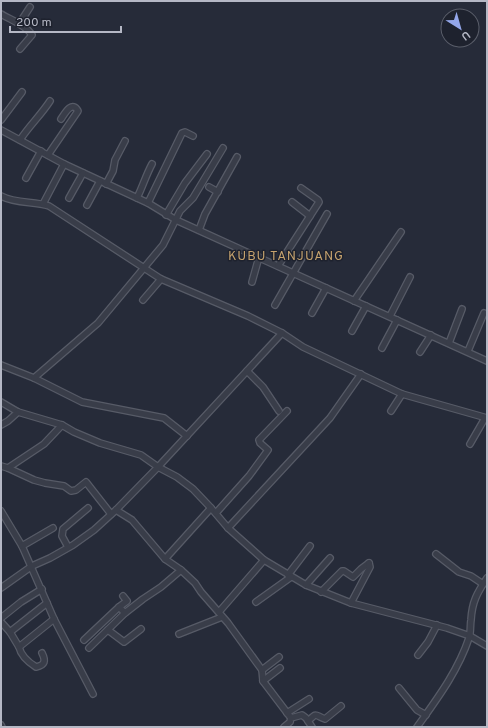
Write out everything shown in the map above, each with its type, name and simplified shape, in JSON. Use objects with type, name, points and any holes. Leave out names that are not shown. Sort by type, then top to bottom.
[{"type":"street","points":[[19,24],[30,7]]},
{"type":"street","points":[[1,14],[29,31],[32,36],[20,49]]},
{"type":"street","points":[[1,120],[22,92]]},
{"type":"street","points":[[20,140],[25,131],[35,121],[50,101]]},
{"type":"street","points":[[48,155],[78,111],[77,108],[73,106],[69,108],[61,119]]},
{"type":"street","points":[[1,130],[64,164],[148,203],[176,220],[468,351],[487,361]]},
{"type":"street","points":[[148,203],[182,133],[185,132],[193,136]]},
{"type":"street","points":[[106,184],[113,171],[115,160],[125,141]]},
{"type":"street","points":[[34,378],[98,324],[163,245],[180,211],[192,198],[222,148]]},
{"type":"street","points":[[26,178],[41,151]]},
{"type":"street","points":[[166,215],[185,183],[207,154]]},
{"type":"street","points":[[199,230],[205,214],[237,157]]},
{"type":"street","points":[[43,204],[64,164]]},
{"type":"street","points":[[137,198],[152,164]]},
{"type":"street","points":[[69,198],[83,173]]},
{"type":"street","points":[[87,205],[100,181]]},
{"type":"street","points":[[209,187],[218,192]]},
{"type":"street","points":[[278,266],[319,202],[301,188]]},
{"type":"street","points":[[1,196],[7,199],[49,206],[161,279],[248,316],[282,333],[303,347],[402,394],[486,418],[470,444]]},
{"type":"street","points":[[292,202],[310,216]]},
{"type":"street","points":[[275,306],[326,214]]},
{"type":"street","points":[[354,301],[401,232]]},
{"type":"street","points":[[252,282],[259,257]]},
{"type":"street","points":[[390,316],[410,277]]},
{"type":"street","points":[[143,300],[161,279]]},
{"type":"street","points":[[312,313],[326,288]]},
{"type":"street","points":[[352,331],[366,306]]},
{"type":"street","points":[[448,343],[462,309]]},
{"type":"street","points":[[468,351],[484,313]]},
{"type":"street","points":[[382,348],[397,320]]},
{"type":"street","points":[[1,588],[32,566],[68,548],[94,530],[158,467],[282,333]]},
{"type":"street","points":[[420,352],[431,335]]},
{"type":"street","points":[[1,364],[34,378],[82,402],[164,418],[187,436]]},
{"type":"street","points":[[247,370],[263,387],[279,410]]},
{"type":"street","points":[[228,528],[330,418],[361,374]]},
{"type":"street","points":[[391,411],[402,394]]},
{"type":"street","points":[[1,402],[18,412],[62,425],[100,443],[141,455],[158,467],[177,477],[193,489],[228,528],[264,560],[306,585],[351,603],[437,625],[470,636],[487,646]]},
{"type":"street","points":[[216,513],[264,457],[268,450],[260,443],[259,440],[287,411]]},
{"type":"street","points":[[1,425],[18,412]]},
{"type":"street","points":[[8,468],[44,444],[62,425]]},
{"type":"street","points":[[1,466],[34,480],[64,486],[72,491],[76,490],[86,482],[111,514]]},
{"type":"street","points":[[68,548],[62,536],[63,529],[88,508]]},
{"type":"street","points":[[165,560],[211,508]]},
{"type":"street","points":[[116,510],[138,526],[165,560],[181,570],[195,583],[228,623],[262,670],[263,680],[291,718]]},
{"type":"street","points":[[1,511],[22,546],[54,619],[93,694]]},
{"type":"street","points":[[22,546],[53,528]]},
{"type":"street","points":[[256,602],[289,576],[310,546]]},
{"type":"street","points":[[436,554],[459,572],[471,576],[483,584]]},
{"type":"street","points":[[306,585],[330,558]]},
{"type":"street","points":[[179,634],[220,614],[264,560]]},
{"type":"street","points":[[321,592],[342,571],[353,577],[370,563],[370,567],[351,603]]},
{"type":"street","points":[[89,648],[125,613],[161,587],[181,570]]},
{"type":"street","points":[[417,727],[446,686],[470,636],[473,602],[487,578]]},
{"type":"street","points":[[1,618],[21,602],[42,589]]},
{"type":"street","points":[[84,640],[127,601],[123,596]]},
{"type":"street","points":[[10,632],[47,603]]},
{"type":"street","points":[[119,607],[125,613]]},
{"type":"street","points":[[19,646],[54,619]]},
{"type":"street","points":[[1,622],[10,632],[19,646],[20,652],[28,662],[36,667],[42,666],[45,660],[42,653]]},
{"type":"street","points":[[418,655],[428,642],[437,625]]},
{"type":"street","points":[[108,630],[115,637],[124,642],[141,629]]},
{"type":"street","points":[[262,670],[279,657]]},
{"type":"street","points":[[263,680],[280,668]]},
{"type":"street","points":[[399,688],[417,710],[426,715]]},
{"type":"street","points":[[287,713],[309,699]]},
{"type":"street","points":[[308,721],[318,714],[325,719],[341,706]]},
{"type":"street","points":[[284,727],[290,722],[291,718],[302,715],[312,727]]},
{"type":"district","name":"KUBU TANJUANG","points":[[286,255]]}]
